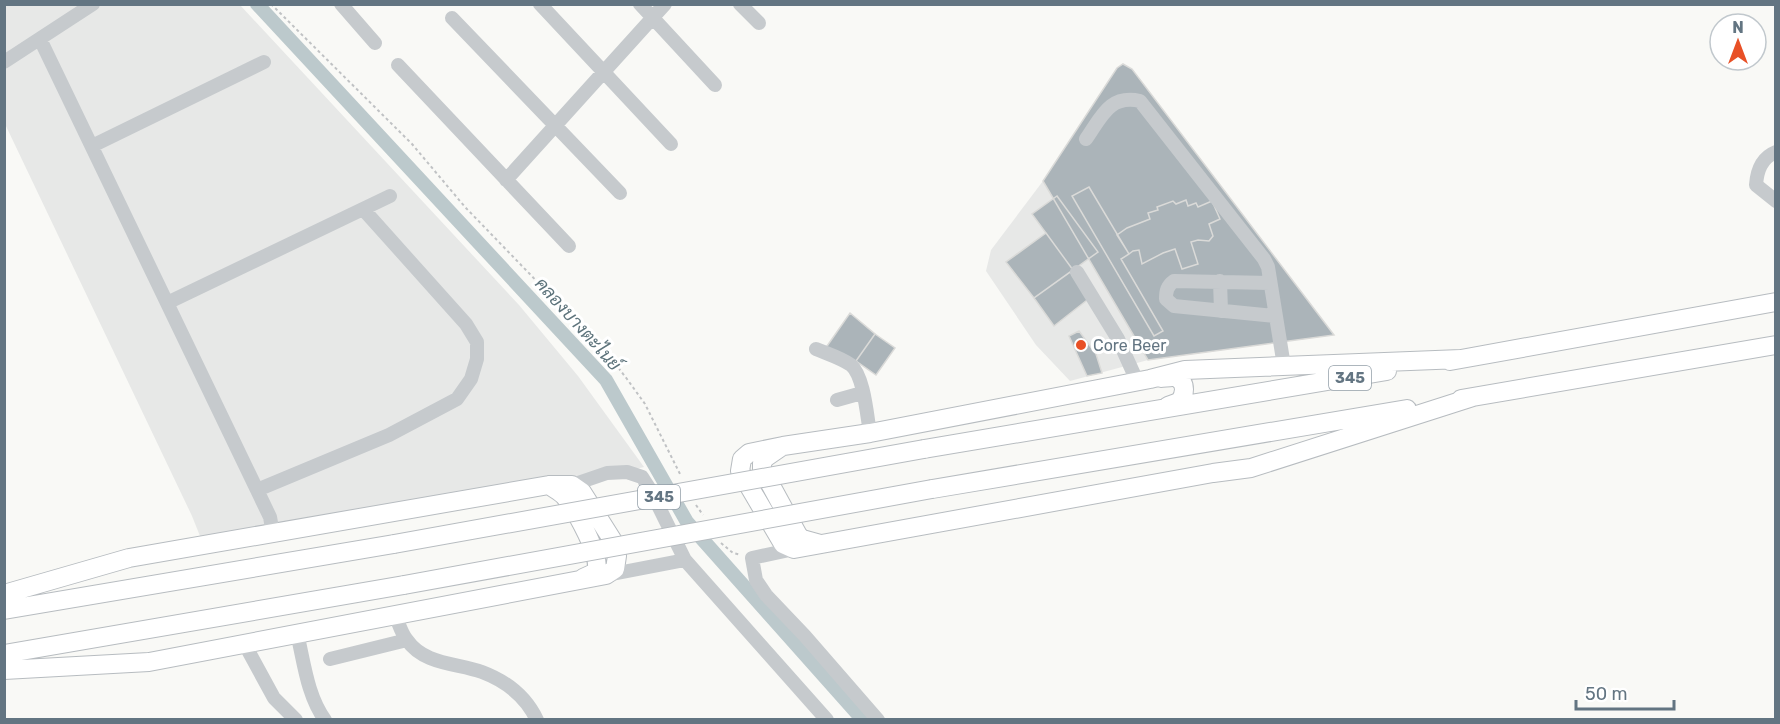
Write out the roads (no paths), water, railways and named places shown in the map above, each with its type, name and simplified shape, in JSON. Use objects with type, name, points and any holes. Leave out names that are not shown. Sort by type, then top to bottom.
[{"type":"main road","name":"345","points":[[4,610],[179,582],[924,449],[1461,359],[1776,303]]},
{"type":"main road","name":"345","points":[[4,654],[404,585],[932,489],[1776,345]]},
{"type":"main road","points":[[1461,359],[1185,370],[870,433],[749,453],[742,459],[740,471],[783,544],[794,549],[1251,468],[1473,397]]},
{"type":"main road","points":[[1144,380],[1175,377],[1184,386],[1179,402],[1159,410]]},
{"type":"main road","points":[[1206,443],[1232,444],[1238,446],[1242,451],[1242,460],[1239,464],[1213,473]]},
{"type":"main road","points":[[783,446],[765,458],[762,469],[798,535],[802,539],[820,544]]},
{"type":"main road","points":[[549,485],[564,496],[592,544],[599,565],[596,572],[579,580]]},
{"type":"main road","points":[[4,594],[129,558],[549,485],[572,485],[582,492],[613,541],[617,563],[615,568],[606,575],[149,663],[4,670]]},
{"type":"main road","points":[[175,551],[148,560],[144,569],[150,578],[179,582]]},
{"type":"main road","points":[[160,628],[149,637],[145,647],[153,656],[164,659]]},
{"type":"street","points":[[4,62],[93,4]]},
{"type":"street","points":[[341,4],[375,43]]},
{"type":"street","points":[[540,4],[671,144]]},
{"type":"street","points":[[640,4],[715,85]]},
{"type":"street","points":[[506,180],[665,4]]},
{"type":"street","points":[[740,4],[759,23]]},
{"type":"street","points":[[452,18],[620,194]]},
{"type":"street","points":[[40,39],[270,517],[273,534]]},
{"type":"street","points":[[92,146],[264,62]]},
{"type":"street","points":[[398,65],[569,246]]},
{"type":"street","points":[[1086,139],[1110,106],[1119,100],[1129,98],[1140,101],[1264,259],[1284,366]]},
{"type":"street","points":[[1776,152],[1763,161],[1757,171],[1756,185],[1776,201]]},
{"type":"street","points":[[167,303],[390,196]]},
{"type":"street","points":[[257,490],[389,435],[457,399],[471,379],[477,359],[477,342],[466,324],[363,209]]},
{"type":"street","points":[[1077,272],[1144,380]]},
{"type":"street","points":[[1270,284],[1174,281],[1168,285],[1166,299],[1174,306],[1275,316]]},
{"type":"street","points":[[1220,281],[1221,311]]},
{"type":"street","points":[[816,349],[852,366],[858,374],[870,433]]},
{"type":"street","points":[[837,400],[862,393]]},
{"type":"street","points":[[572,485],[607,473],[627,472],[642,477],[685,560],[827,720]]},
{"type":"street","points":[[794,549],[752,558],[756,580],[766,596],[805,636],[878,720]]},
{"type":"street","points":[[606,575],[685,560]]},
{"type":"street","points":[[395,615],[406,640],[420,651],[445,664],[482,672],[514,689],[531,707],[537,720]]},
{"type":"street","points":[[297,633],[311,692],[321,714],[302,720]]},
{"type":"street","points":[[330,659],[406,640]]},
{"type":"street","points":[[244,643],[274,698],[296,720]]},
{"type":"waterway","name":"คลองบางตะไนย์","points":[[257,4],[606,380],[687,522],[863,720]]},
{"type":"place","name":"Core Beer","points":[[1081,345]]}]
